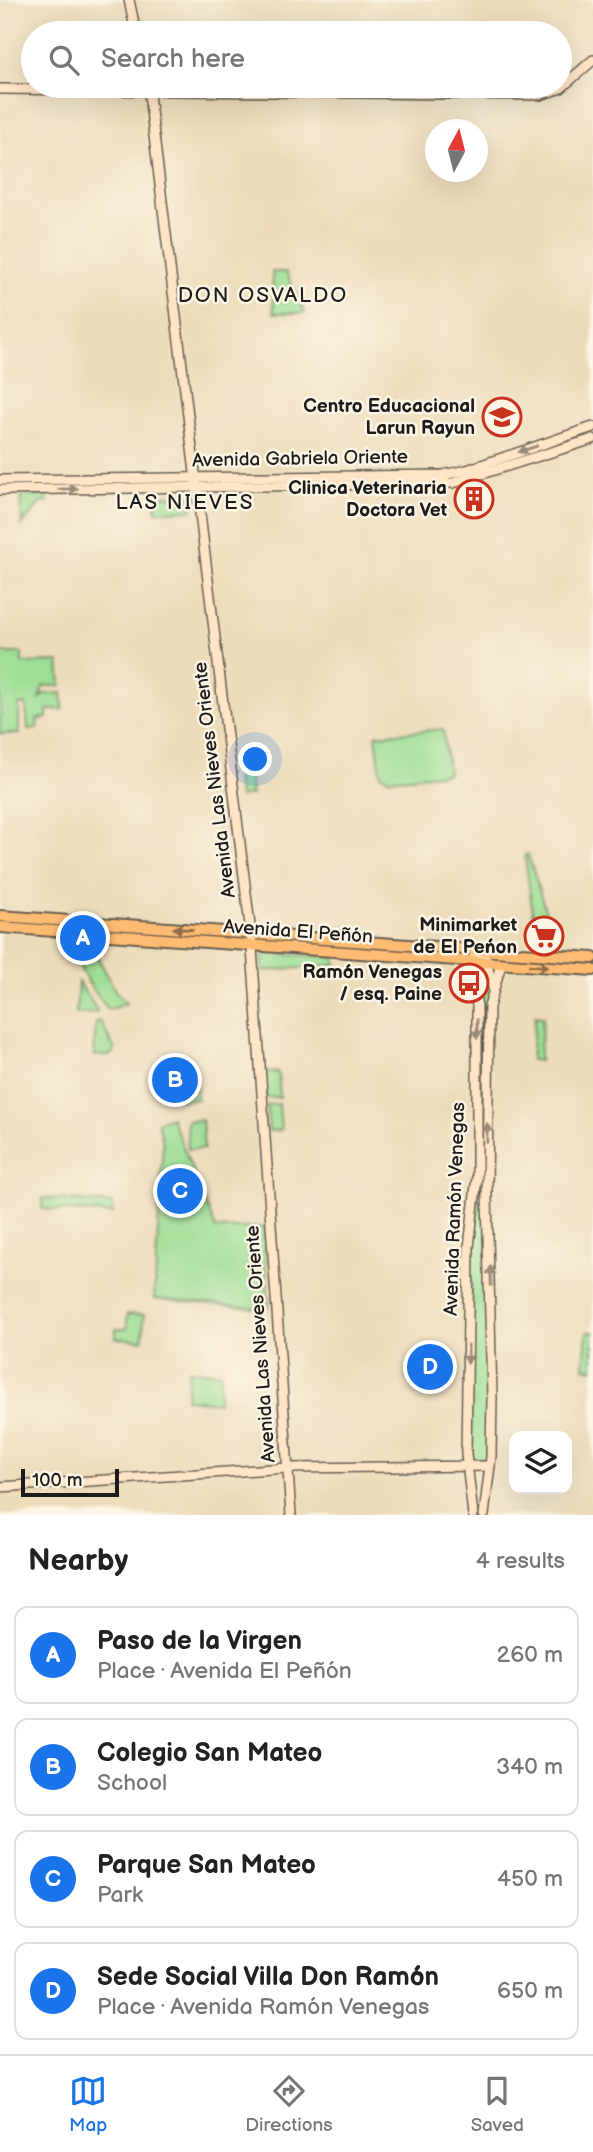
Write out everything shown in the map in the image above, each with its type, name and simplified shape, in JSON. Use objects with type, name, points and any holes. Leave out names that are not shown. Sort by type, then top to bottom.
[{"type":"main road","name":"Avenida El Peñón","points":[[0,916],[22,923],[252,947],[593,970]]},
{"type":"main road","name":"Avenida El Peñón","points":[[0,927],[22,923],[251,934],[593,958]]},
{"type":"street","points":[[129,0],[133,21]]},
{"type":"street","points":[[572,78],[593,60]]},
{"type":"street","points":[[0,89],[21,89]]},
{"type":"street","name":"Avenida Las Nieves Oriente","points":[[149,98],[251,934],[292,1515]]},
{"type":"street","name":"Avenida Gabriela Oriente","points":[[0,490],[450,474],[593,427]]},
{"type":"street","name":"Avenida Gabriela Oriente","points":[[0,480],[453,483],[593,439]]},
{"type":"street","points":[[469,962],[483,950]]},
{"type":"street","name":"Avenida Ramón Venegas","points":[[483,950],[493,988]]},
{"type":"street","name":"Avenida Ramón Venegas","points":[[469,962],[477,1006],[477,1185],[469,1247],[468,1466],[473,1515]]},
{"type":"street","name":"Avenida Ramón Venegas","points":[[484,1515],[490,1465],[492,1285],[487,1160],[489,1007],[501,964]]},
{"type":"street","points":[[0,1487],[287,1468],[490,1465]]},
{"type":"green space","points":[[272,272],[286,272],[305,313],[274,313]]},
{"type":"green space","points":[[21,496],[47,496],[47,502],[41,502],[22,525]]},
{"type":"green space","points":[[156,496],[191,497],[192,510],[156,511]]},
{"type":"green space","points":[[0,653],[22,653],[22,663],[59,662],[61,686],[43,686],[40,698],[44,694],[62,693],[63,709],[47,710],[47,718],[37,719],[38,729],[28,729],[26,704],[19,705],[19,734],[0,734]]},
{"type":"green space","points":[[443,729],[448,773],[389,779],[381,775],[376,735]]},
{"type":"green space","points":[[248,767],[251,795],[239,797],[235,769]]},
{"type":"green space","points":[[528,854],[547,916],[533,917],[525,855]]},
{"type":"green space","points":[[73,942],[90,943],[116,992],[126,1003],[109,1010],[81,969]]},
{"type":"green space","points":[[262,953],[335,957],[336,965],[263,971]]},
{"type":"green space","points":[[475,967],[485,968],[489,995],[485,1012],[481,1189],[481,1011]]},
{"type":"green space","points":[[78,982],[97,1010],[96,1013],[76,1014]]},
{"type":"green space","points":[[535,1016],[543,1017],[539,1061],[531,1060]]},
{"type":"green space","points":[[100,1021],[115,1050],[109,1056],[94,1055],[96,1022]]},
{"type":"green space","points":[[194,1066],[197,1099],[179,1100],[176,1067]]},
{"type":"green space","points":[[278,1072],[280,1097],[266,1098],[264,1073]]},
{"type":"green space","points":[[279,1104],[281,1130],[269,1131],[267,1105]]},
{"type":"green space","points":[[171,1117],[216,1229],[264,1227],[269,1306],[266,1309],[154,1299],[163,1143],[158,1122]]},
{"type":"green space","points":[[202,1120],[204,1149],[188,1149],[187,1121]]},
{"type":"green space","points":[[43,1198],[113,1204],[113,1214],[42,1209]]},
{"type":"green space","points":[[481,1200],[484,1204],[489,1242],[488,1455],[486,1459],[470,1459],[471,1243],[477,1204]]},
{"type":"green space","points":[[127,1314],[144,1315],[143,1340],[116,1338],[116,1329],[127,1329]]},
{"type":"green space","points":[[587,1332],[593,1332],[593,1369],[584,1367]]},
{"type":"green space","points":[[189,1370],[221,1373],[218,1402],[186,1399]]},
{"type":"place","name":"Centro Educacional Larun Rayun","points":[[502,417]]},
{"type":"place","name":"Clinica Veterinaria Doctora Vet","points":[[474,499]]},
{"type":"place","name":"Minimarket de El Peńon","points":[[544,936]]},
{"type":"place","name":"Paso de la Virgen","points":[[83,938]]},
{"type":"place","name":"Ramón Venegas / esq. Paine","points":[[469,983]]},
{"type":"place","name":"Colegio San Mateo","points":[[175,1080]]},
{"type":"place","name":"Parque San Mateo","points":[[180,1191]]},
{"type":"place","name":"Sede Social Villa Don Ramón","points":[[430,1367]]},
{"type":"district","name":"DON OSVALDO","points":[[263,295]]},
{"type":"district","name":"LAS NIEVES","points":[[185,502]]}]
